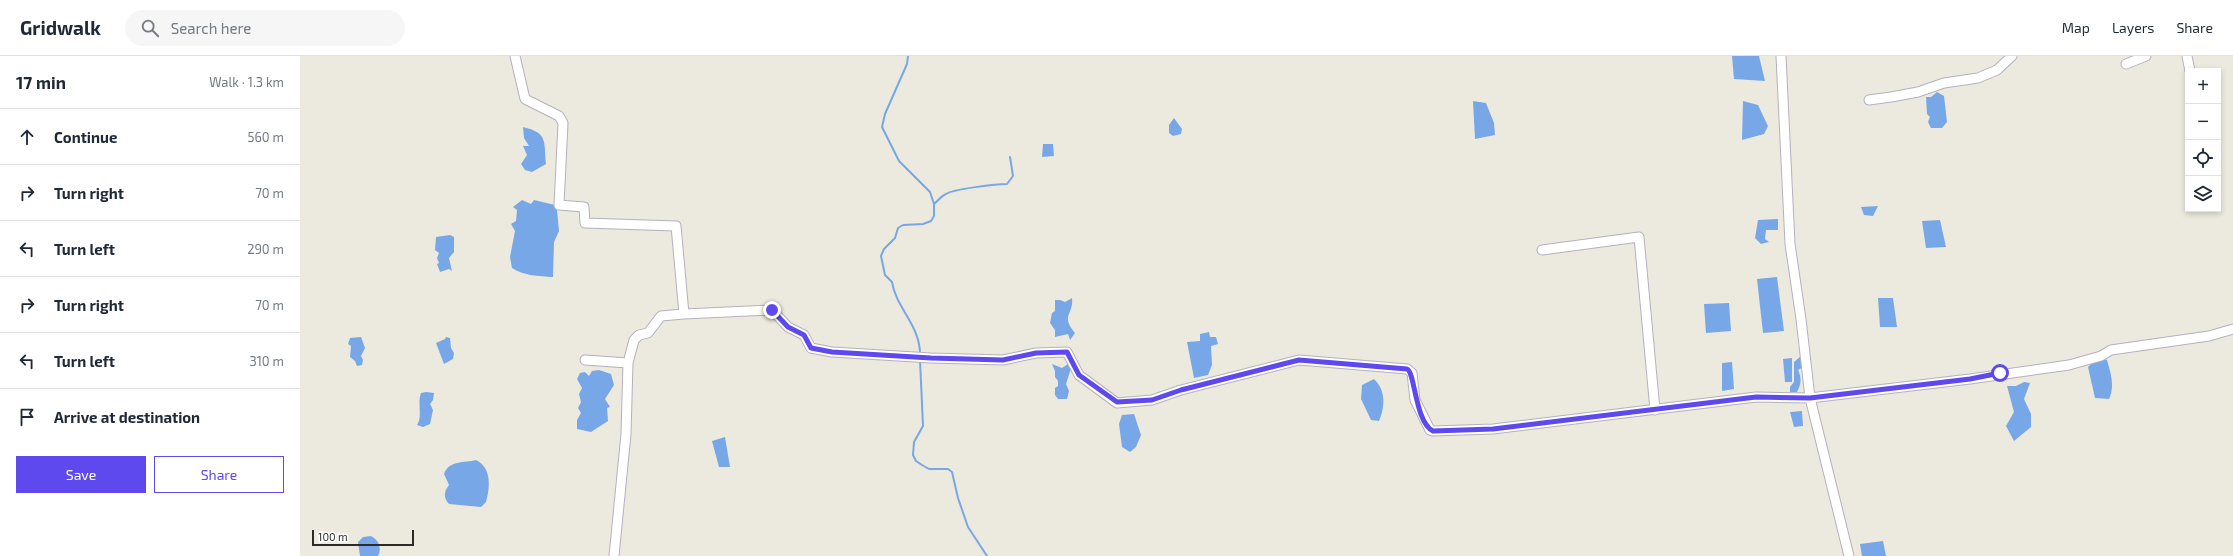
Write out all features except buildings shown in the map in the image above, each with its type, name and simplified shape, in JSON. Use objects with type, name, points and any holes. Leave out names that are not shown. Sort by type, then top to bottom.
[{"type":"street","points":[[515,56],[525,99],[559,116],[563,122],[559,205],[584,207],[585,223],[676,226],[684,314]]},
{"type":"street","points":[[1781,56],[1790,244],[1801,319],[1810,398],[1849,556]]},
{"type":"street","points":[[1869,100],[1891,98],[1918,92],[1944,83],[1978,78],[1997,70],[2012,56]]},
{"type":"street","points":[[2126,64],[2146,56]]},
{"type":"street","points":[[2187,56],[2189,68]]},
{"type":"street","points":[[1542,250],[1639,238],[1655,410]]},
{"type":"street","points":[[614,556],[626,434],[628,363],[634,340],[639,335],[648,333],[661,316],[772,310],[788,327],[804,335],[811,348],[832,352],[931,358],[1003,360],[1036,353],[1067,352],[1079,375],[1117,402],[1152,400],[1181,390],[1299,360],[1411,370],[1415,400],[1427,427],[1433,431],[1493,429],[1756,397],[1810,398],[2062,366],[2102,356],[2110,350],[2209,336],[2233,329]]},
{"type":"street","points":[[585,360],[628,363]]},
{"type":"water","points":[[1732,56],[1759,56],[1765,81],[1734,79]]},
{"type":"water","points":[[1937,92],[1944,96],[1947,122],[1942,128],[1931,128],[1928,122],[1930,117],[1927,114],[1926,97],[1931,97]]},
{"type":"water","points":[[1473,101],[1486,103],[1494,123],[1495,135],[1475,139]]},
{"type":"water","points":[[1743,101],[1758,105],[1768,126],[1764,134],[1742,140]]},
{"type":"water","points":[[1174,118],[1182,129],[1181,134],[1173,136],[1169,133],[1169,125]]},
{"type":"water","points":[[523,127],[531,129],[541,135],[544,144],[546,164],[532,172],[525,170],[521,164],[527,155],[523,146],[529,146],[524,138]]},
{"type":"water","points":[[1043,144],[1053,144],[1054,156],[1042,157]]},
{"type":"water","points":[[522,200],[531,204],[534,200],[555,205],[557,210],[559,231],[554,242],[553,277],[527,274],[512,268],[510,257],[515,231],[511,224],[516,221],[517,210],[513,207]]},
{"type":"water","points":[[1878,206],[1873,216],[1864,215],[1861,207]]},
{"type":"water","points":[[1778,219],[1778,230],[1766,230],[1765,239],[1769,242],[1761,244],[1755,238],[1758,220]]},
{"type":"water","points":[[1940,220],[1946,247],[1926,248],[1922,221]]},
{"type":"water","points":[[450,235],[454,237],[454,252],[449,258],[452,271],[449,269],[440,272],[437,264],[439,263],[437,258],[439,253],[435,250],[436,237]]},
{"type":"water","points":[[1777,277],[1784,331],[1763,333],[1757,279]]},
{"type":"water","points":[[1072,298],[1068,322],[1075,333],[1070,340],[1068,334],[1055,337],[1055,330],[1050,323],[1052,313],[1055,311],[1055,300],[1065,302]]},
{"type":"water","points":[[1878,298],[1893,298],[1897,327],[1880,327]]},
{"type":"water","points":[[1729,303],[1731,331],[1706,333],[1704,304]]},
{"type":"water","points":[[1209,332],[1210,337],[1216,337],[1218,344],[1211,346],[1212,365],[1208,375],[1194,378],[1187,342],[1200,341],[1200,334]]},
{"type":"water","points":[[361,337],[365,348],[361,356],[363,360],[362,365],[357,366],[355,361],[350,357],[351,346],[348,344],[350,338]]},
{"type":"water","points":[[446,337],[450,338],[451,348],[454,353],[453,359],[444,364],[436,343],[445,339]]},
{"type":"water","points":[[1801,356],[1805,366],[1798,370],[1800,379],[1799,387],[1797,392],[1790,392],[1790,387],[1794,382],[1794,362]]},
{"type":"water","points":[[2098,357],[2107,360],[2110,370],[2112,389],[2109,399],[2095,398],[2088,367]]},
{"type":"water","points":[[1792,358],[1792,382],[1785,382],[1783,359]]},
{"type":"water","points":[[1732,362],[1734,389],[1722,391],[1722,363]]},
{"type":"water","points":[[1052,364],[1062,368],[1068,364],[1072,365],[1066,384],[1069,391],[1067,399],[1058,399],[1055,395],[1055,388],[1058,386],[1058,381],[1055,377],[1055,371]]},
{"type":"water","points":[[599,370],[611,374],[614,385],[605,399],[610,407],[607,408],[608,421],[591,432],[577,429],[577,420],[581,413],[578,408],[581,402],[579,394],[582,388],[577,379],[580,373],[585,372],[589,376],[592,371]]},
{"type":"water","points":[[1374,379],[1381,388],[1383,399],[1379,421],[1371,420],[1361,399],[1362,385]]},
{"type":"water","points":[[2024,382],[2030,383],[2024,399],[2031,414],[2031,427],[2014,441],[2006,426],[2014,412],[2007,386],[2016,386]]},
{"type":"water","points":[[421,393],[434,393],[433,400],[430,404],[433,410],[430,424],[423,427],[417,425],[420,418]]},
{"type":"water","points":[[1802,411],[1803,426],[1794,427],[1790,412]]},
{"type":"water","points":[[1134,414],[1141,435],[1136,447],[1130,452],[1122,447],[1119,424],[1122,415]]},
{"type":"water","points":[[725,437],[730,467],[719,467],[712,441]]},
{"type":"water","points":[[476,460],[481,463],[487,473],[489,484],[486,502],[481,507],[449,504],[445,497],[445,492],[449,485],[444,474],[446,470],[453,464]]},
{"type":"water","points":[[371,536],[379,544],[380,550],[378,556],[360,556],[358,542],[363,537]]},
{"type":"water","points":[[1883,541],[1886,556],[1862,556],[1860,544]]},
{"type":"waterway","points":[[908,56],[907,64],[885,114],[882,127],[899,161],[930,192],[934,204],[934,216],[931,221],[923,224],[903,225],[898,228],[895,238],[884,249],[881,256],[885,275],[892,282],[898,300],[916,334],[920,354]]},
{"type":"waterway","points":[[934,204],[943,196],[957,190],[1007,184],[1013,176],[1010,157]]},
{"type":"waterway","points":[[920,360],[923,426],[914,442],[913,455],[916,461],[929,469],[948,469],[952,472],[958,498],[968,527],[987,556]]},
{"type":"route","points":[[772,310],[788,327],[804,335],[811,348],[832,352],[931,358],[1003,360],[1036,353],[1067,352],[1079,375],[1115,402],[1152,400],[1181,390],[1299,360],[1407,369],[1411,370],[1412,373],[1415,400],[1427,427],[1433,431],[1493,429],[1756,397],[1810,398],[1970,379],[2000,373]]}]
